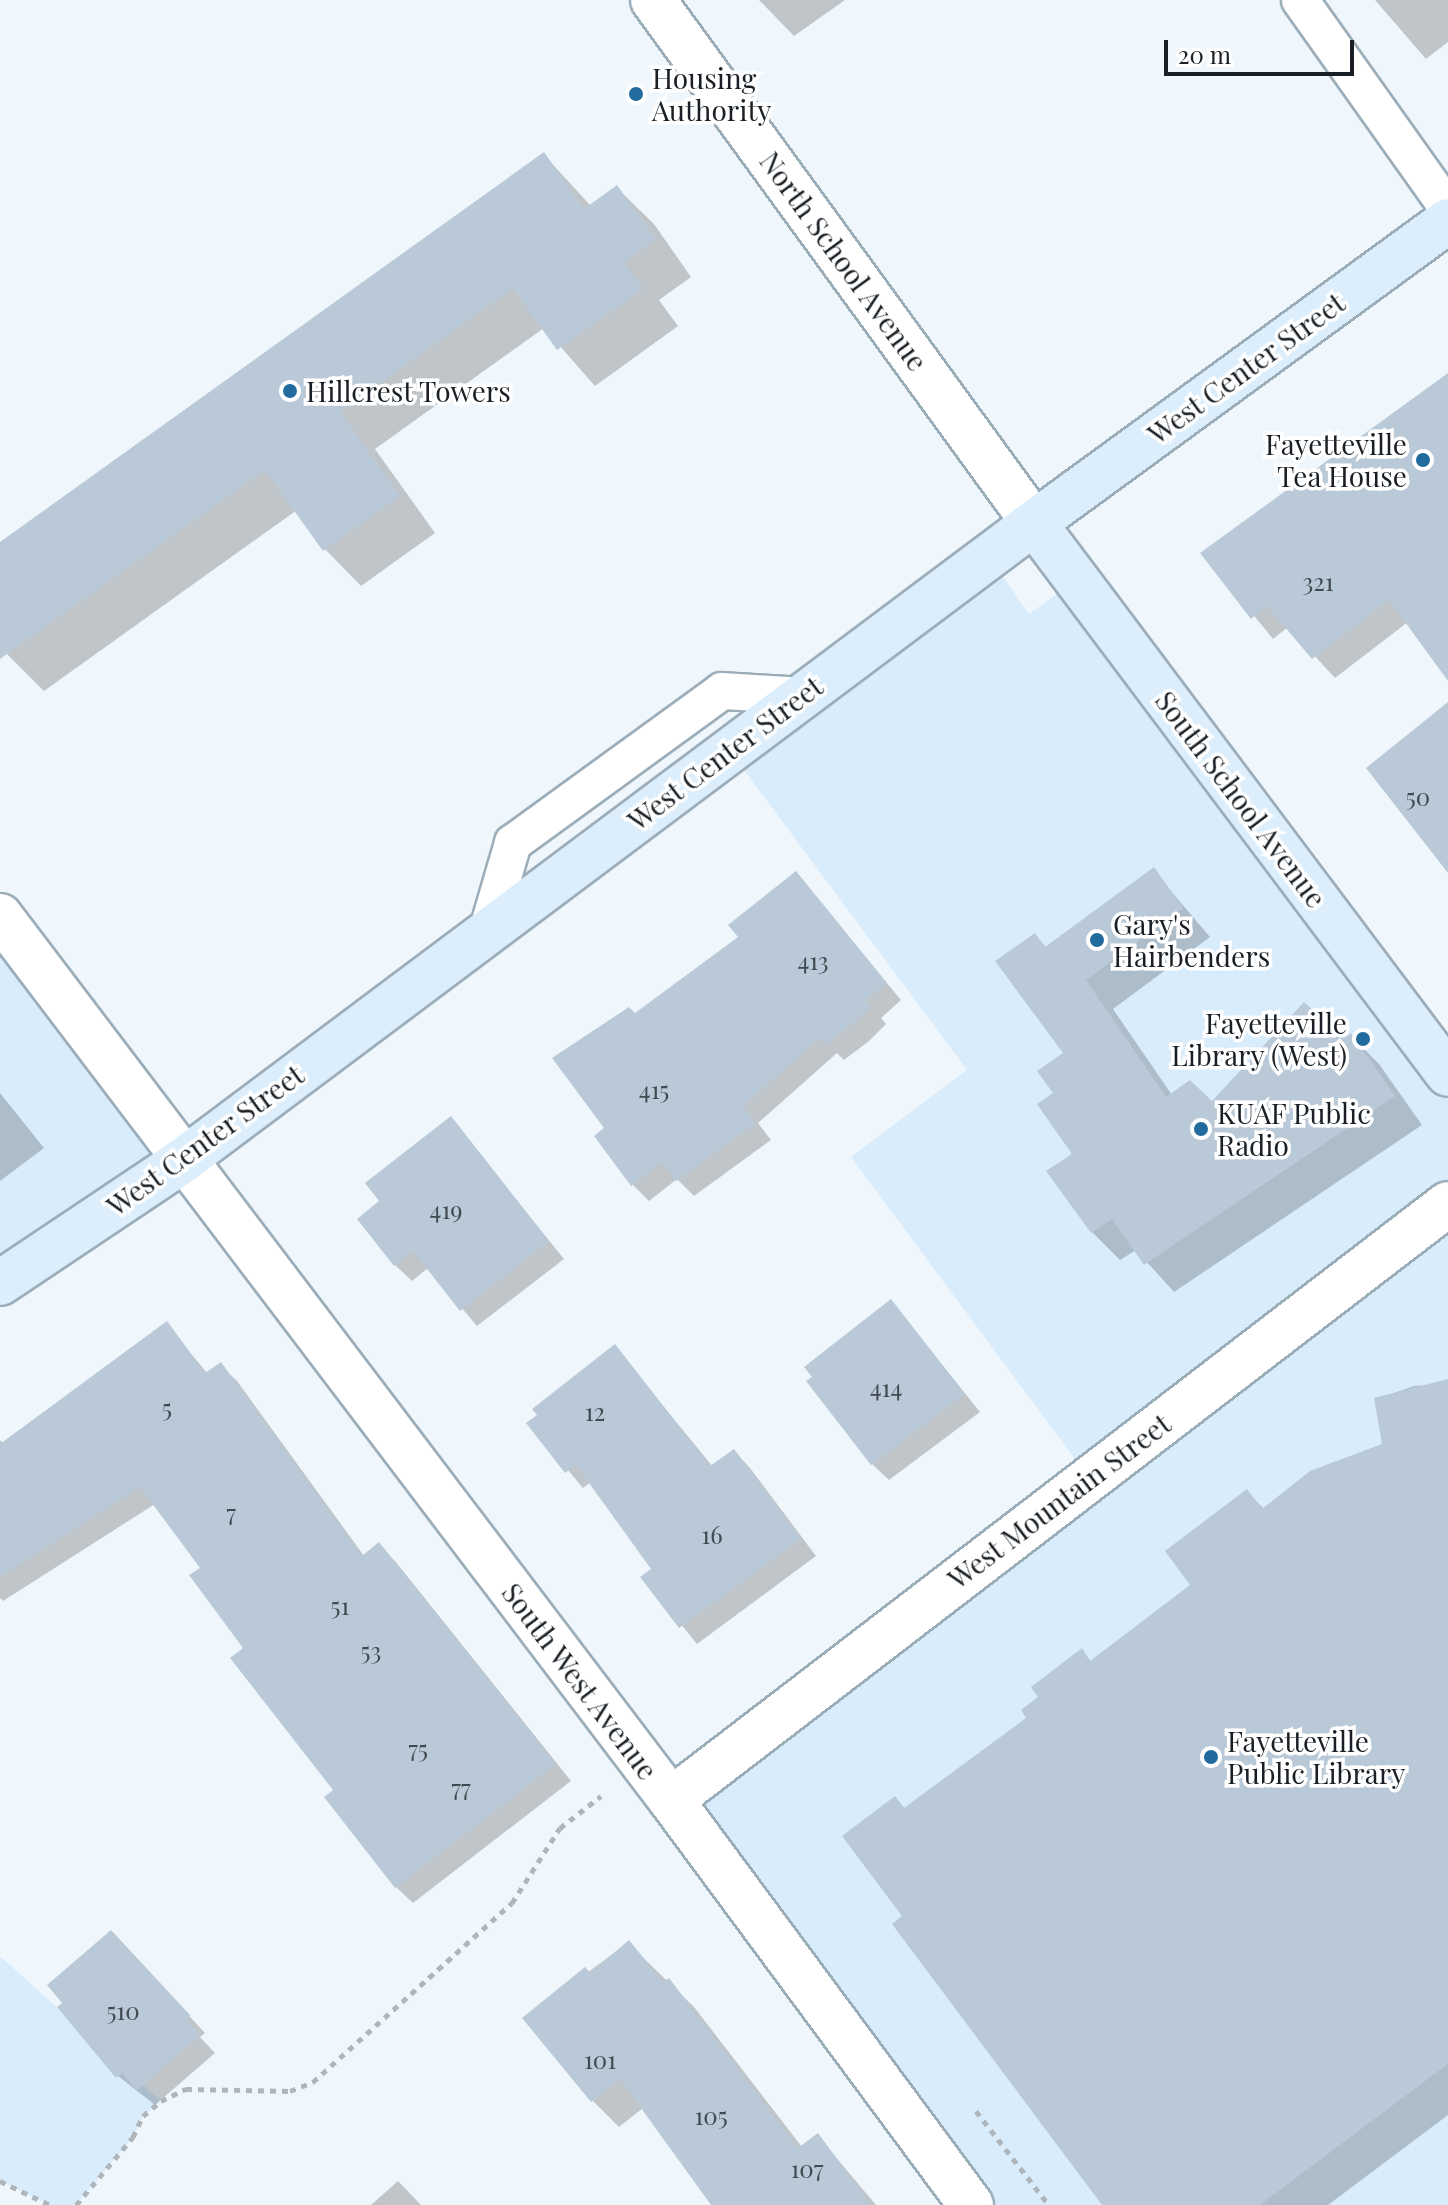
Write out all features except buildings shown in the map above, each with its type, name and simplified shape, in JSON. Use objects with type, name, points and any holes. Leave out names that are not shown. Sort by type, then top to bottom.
[{"type":"street","name":"North School Avenue","points":[[653,0],[1034,523]]},
{"type":"street","name":"West Center Street","points":[[0,1283],[182,1161],[1034,523],[1448,221]]},
{"type":"street","name":"South School Avenue","points":[[1034,523],[1448,1074]]},
{"type":"street","name":"South West Avenue","points":[[0,916],[182,1161],[671,1800],[971,2205]]},
{"type":"street","name":"West Mountain Street","points":[[671,1800],[1448,1204]]},
{"type":"lane","points":[[1300,0],[1448,208]]},
{"type":"path","points":[[76,2205],[133,2137],[143,2116],[161,2101],[186,2089],[290,2091],[313,2082],[512,1903],[560,1828],[643,1763]]},
{"type":"path","points":[[0,2181],[50,2205]]},
{"type":"shaded area","points":[[989,556],[1029,614],[1076,580],[1448,1074],[1448,2205],[971,2205],[671,1800],[1089,1478],[851,1157],[967,1070],[729,750]]},
{"type":"shaded area","points":[[0,916],[182,1161],[0,1282]]},
{"type":"shaded area","points":[[0,1956],[161,2101],[143,2116],[133,2137],[76,2205],[50,2205],[0,2181]]},
{"type":"place","name":"Housing Authority","points":[[636,94]]},
{"type":"place","name":"Hillcrest Towers","points":[[290,391]]},
{"type":"place","name":"Fayetteville Tea House","points":[[1423,460]]},
{"type":"place","name":"Gary's Hairbenders","points":[[1097,940]]},
{"type":"place","name":"Fayetteville Library (West)","points":[[1363,1039]]},
{"type":"place","name":"KUAF Public Radio","points":[[1201,1129]]},
{"type":"place","name":"Fayetteville Public Library","points":[[1211,1757]]}]
